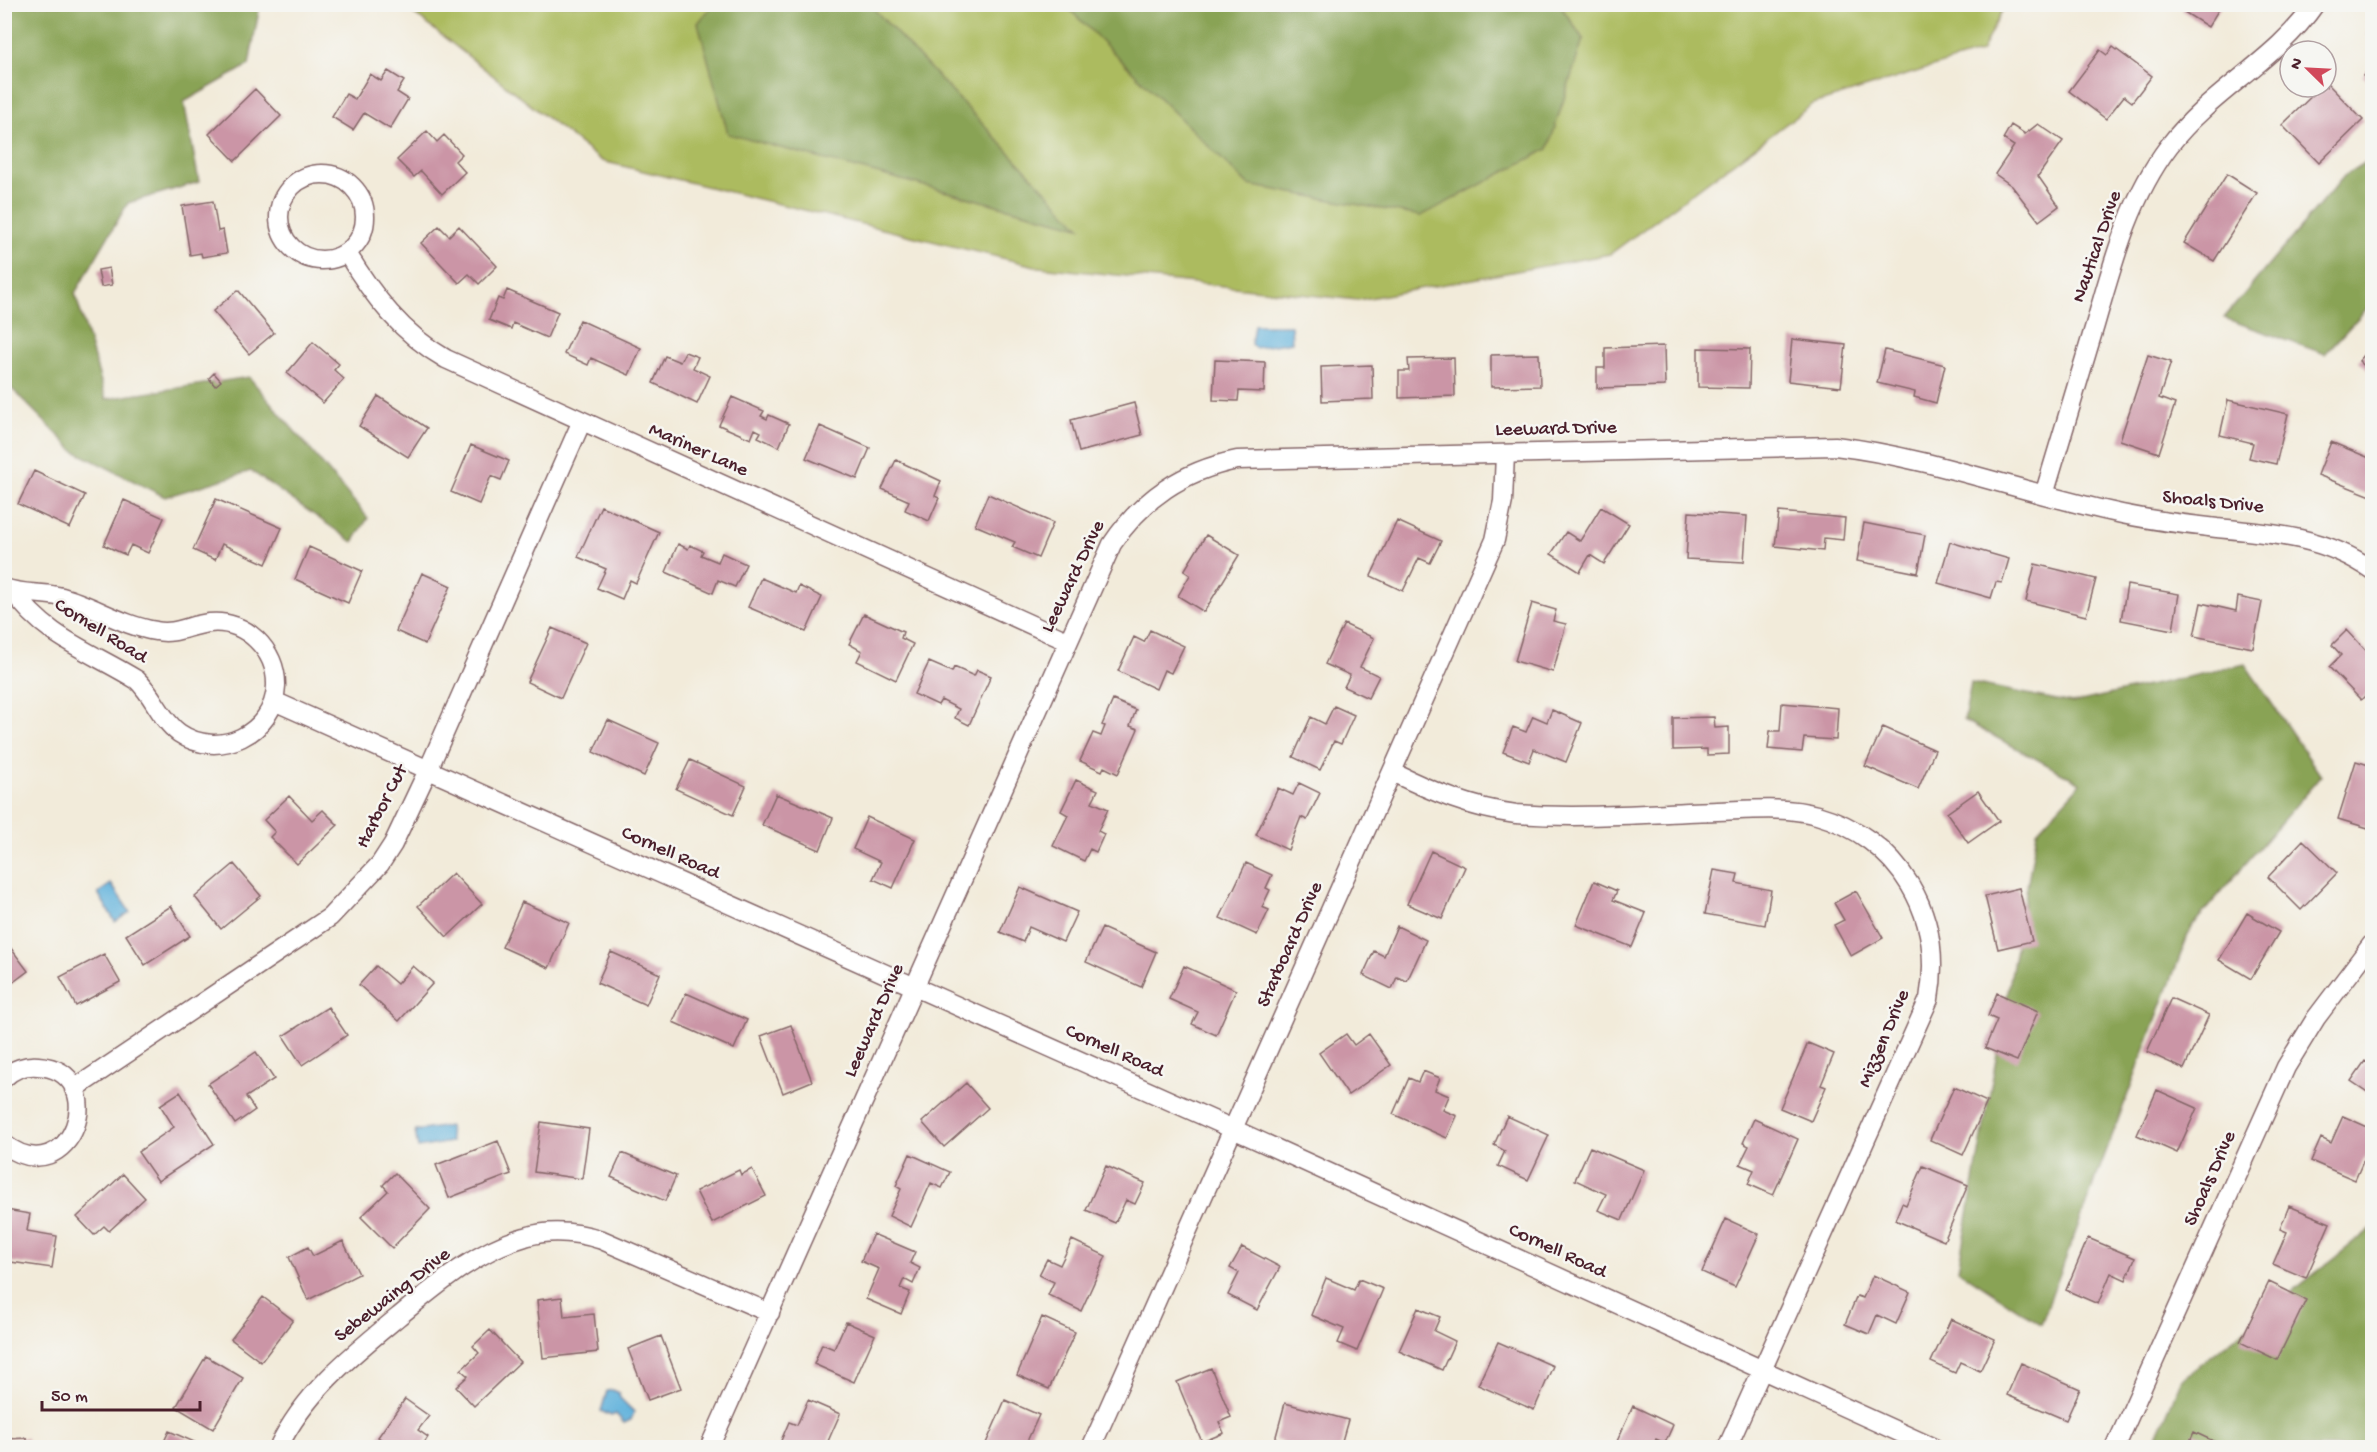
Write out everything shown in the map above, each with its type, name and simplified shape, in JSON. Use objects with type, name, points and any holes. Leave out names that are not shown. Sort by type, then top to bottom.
[{"type":"street","name":"Nautical Drive","points":[[2044,495],[2122,237],[2144,186],[2157,163],[2186,126],[2226,88],[2273,53],[2315,4]]},
{"type":"street","points":[[323,174],[334,176],[352,186],[359,195],[365,215],[364,226],[361,237],[347,253],[326,261],[316,260],[305,258],[288,245],[279,225],[281,203],[286,194],[302,179],[323,174]]},
{"type":"street","name":"Mariner Lane","points":[[347,253],[381,303],[422,344],[446,359],[581,423],[1067,641]]},
{"type":"street","name":"Harbor Cut","points":[[74,1089],[337,911],[368,879],[393,843],[428,770],[581,423]]},
{"type":"street","name":"Leeward Drive","points":[[709,1448],[1112,544],[1134,514],[1163,489],[1198,470],[1237,460],[1835,446],[1892,456],[2044,495]]},
{"type":"street","name":"Starboard Drive","points":[[1091,1448],[1495,540],[1503,501],[1505,454]]},
{"type":"street","name":"Shoals Drive","points":[[2044,495],[2167,522],[2292,536],[2333,549],[2373,570]]},
{"type":"street","name":"Cornell Road","points":[[9,590],[62,597],[159,632],[177,633],[210,623],[236,626],[262,644],[271,660],[276,684],[274,701],[265,718],[240,739],[208,744],[187,738],[171,726],[137,680],[47,630],[27,612],[9,590]]},
{"type":"street","name":"Cornell Road","points":[[274,701],[1233,1129],[1934,1448]]},
{"type":"street","name":"Mizzen Drive","points":[[1392,772],[1452,800],[1477,808],[1516,814],[1768,810],[1816,814],[1845,826],[1881,848],[1916,895],[1929,928],[1932,966],[1929,999],[1727,1448]]},
{"type":"street","name":"Shoals Drive","points":[[2115,1448],[2290,1059],[2316,1018],[2373,944]]},
{"type":"street","points":[[4,1078],[19,1069],[44,1067],[67,1079],[79,1101],[77,1127],[62,1147],[38,1156],[25,1155],[4,1144]]},
{"type":"street","name":"Sebewaing Drive","points":[[278,1448],[302,1408],[340,1366],[446,1278],[502,1245],[528,1236],[557,1232],[602,1240],[770,1313]]},
{"type":"green space","points":[[4,5],[260,5],[249,65],[184,102],[199,182],[128,203],[75,293],[106,399],[249,377],[368,518],[353,542],[251,471],[165,497],[74,451],[5,382]]},
{"type":"green space","points":[[403,5],[1065,5],[1583,39],[1560,5],[2005,5],[1981,52],[1813,104],[1610,254],[1358,300],[1039,267],[602,161]]},
{"type":"green space","points":[[713,5],[870,5],[1080,227],[728,134],[698,23]]},
{"type":"green space","points":[[1065,5],[1560,5],[1583,39],[1548,149],[1421,216],[1248,185]]},
{"type":"green space","points":[[2372,158],[2372,303],[2325,354],[2224,318],[2344,176]]},
{"type":"green space","points":[[2245,664],[2321,776],[2191,927],[2041,1324],[1958,1270],[2037,831],[2081,783],[1964,720],[1971,683],[2072,703]]},
{"type":"green space","points":[[2372,1228],[2372,1447],[2152,1448],[2181,1380]]},
{"type":"water","points":[[1254,325],[1291,325],[1292,342],[1255,348],[1251,344]]},
{"type":"water","points":[[111,884],[130,912],[115,922],[98,893]]},
{"type":"water","points":[[449,1126],[451,1142],[418,1148],[415,1131]]},
{"type":"water","points":[[613,1390],[619,1393],[620,1398],[634,1412],[631,1420],[624,1423],[616,1414],[611,1416],[601,1411],[607,1391]]},
{"type":"building","points":[[2185,4],[2222,4],[2208,27],[2181,10]]},
{"type":"building","points":[[2372,28],[2372,40],[2367,35]]},
{"type":"building","points":[[2113,47],[2152,76],[2132,102],[2124,96],[2106,119],[2069,91],[2100,50],[2107,55]]},
{"type":"building","points":[[2372,64],[2372,84],[2363,76]]},
{"type":"building","points":[[388,71],[404,81],[397,92],[408,99],[390,129],[364,113],[353,130],[332,117],[346,94],[355,99],[370,74],[381,81]]},
{"type":"building","points":[[255,89],[281,116],[235,161],[209,134]]},
{"type":"building","points":[[2338,94],[2363,120],[2319,163],[2282,125],[2309,99],[2338,99]]},
{"type":"building","points":[[2038,124],[2063,141],[2038,176],[2059,206],[2039,221],[2012,186],[1995,174],[2014,146],[2003,139],[2011,125],[2025,134]]},
{"type":"building","points":[[427,131],[437,142],[444,135],[462,154],[455,161],[465,172],[442,194],[421,171],[414,177],[397,160]]},
{"type":"building","points":[[2227,174],[2257,193],[2214,261],[2184,243]]},
{"type":"building","points":[[213,201],[218,231],[223,230],[227,253],[202,257],[201,253],[190,255],[182,206]]},
{"type":"building","points":[[439,226],[449,236],[459,226],[497,266],[479,284],[469,274],[459,283],[421,243]]},
{"type":"building","points":[[109,268],[112,285],[101,287],[98,270]]},
{"type":"building","points":[[238,290],[274,333],[249,354],[213,311]]},
{"type":"building","points":[[507,290],[558,312],[547,338],[513,323],[511,329],[489,320],[498,298],[503,300]]},
{"type":"building","points":[[580,320],[641,348],[629,375],[591,358],[588,365],[564,354]]},
{"type":"building","points":[[1792,339],[1846,345],[1841,387],[1788,381]]},
{"type":"building","points":[[313,342],[339,364],[334,370],[344,379],[323,403],[287,373]]},
{"type":"building","points":[[1664,346],[1665,386],[1597,388],[1597,368],[1605,368],[1605,348]]},
{"type":"building","points":[[2372,346],[2372,373],[2359,361]]},
{"type":"building","points":[[1698,348],[1750,349],[1749,388],[1698,387]]},
{"type":"building","points":[[1885,350],[1945,365],[1936,403],[1914,397],[1915,392],[1877,383]]},
{"type":"building","points":[[685,352],[698,357],[693,368],[710,376],[697,404],[653,383],[665,356],[680,362]]},
{"type":"building","points":[[1539,354],[1540,386],[1491,387],[1491,355]]},
{"type":"building","points":[[2148,355],[2171,362],[2159,398],[2175,404],[2159,453],[2120,440]]},
{"type":"building","points":[[1454,358],[1455,396],[1399,398],[1399,371],[1409,371],[1408,359]]},
{"type":"building","points":[[1215,360],[1265,362],[1264,392],[1239,391],[1238,401],[1213,400]]},
{"type":"building","points":[[1372,365],[1373,399],[1322,401],[1321,367]]},
{"type":"building","points":[[214,373],[221,381],[215,386],[209,378]]},
{"type":"building","points":[[378,396],[427,428],[408,457],[359,426]]},
{"type":"building","points":[[732,397],[764,411],[761,416],[767,419],[769,415],[789,424],[779,447],[758,437],[761,432],[755,429],[751,439],[719,425]]},
{"type":"building","points":[[2228,400],[2288,414],[2276,464],[2249,458],[2253,443],[2220,435]]},
{"type":"building","points":[[1134,403],[1142,435],[1079,452],[1071,420]]},
{"type":"building","points":[[820,426],[870,448],[857,479],[806,458]]},
{"type":"building","points":[[2331,442],[2372,459],[2371,496],[2318,475]]},
{"type":"building","points":[[471,445],[509,461],[501,480],[491,476],[479,504],[451,492]]},
{"type":"building","points":[[896,460],[941,481],[935,496],[939,498],[929,521],[905,510],[909,501],[882,489]]},
{"type":"building","points":[[34,471],[85,495],[70,528],[18,504]]},
{"type":"building","points":[[988,494],[1053,523],[1038,558],[1012,547],[1015,542],[975,525]]},
{"type":"building","points":[[216,499],[282,528],[266,564],[222,544],[215,560],[193,550]]},
{"type":"building","points":[[124,500],[164,518],[148,553],[131,545],[126,555],[104,545]]},
{"type":"building","points":[[601,506],[659,532],[636,583],[630,580],[622,599],[597,588],[606,569],[578,557]]},
{"type":"building","points":[[1601,507],[1629,524],[1604,564],[1590,555],[1580,572],[1551,554],[1566,532],[1580,541]]},
{"type":"building","points":[[1689,512],[1747,516],[1744,562],[1686,559]]},
{"type":"building","points":[[1779,512],[1845,518],[1843,540],[1824,538],[1823,551],[1775,546]]},
{"type":"building","points":[[1397,521],[1441,541],[1430,563],[1419,558],[1403,591],[1371,576]]},
{"type":"building","points":[[1864,523],[1925,535],[1918,573],[1857,561]]},
{"type":"building","points":[[1206,535],[1239,555],[1204,612],[1178,596],[1190,575],[1184,571]]},
{"type":"building","points":[[1950,542],[2009,559],[2002,583],[1996,582],[1991,598],[1938,583]]},
{"type":"building","points":[[678,544],[688,549],[690,545],[703,551],[701,555],[718,562],[722,553],[746,564],[735,587],[718,580],[713,593],[666,572]]},
{"type":"building","points":[[309,547],[362,571],[348,603],[295,579]]},
{"type":"building","points":[[2035,564],[2096,579],[2086,616],[2026,601]]},
{"type":"building","points":[[422,573],[451,586],[425,644],[396,631]]},
{"type":"building","points":[[761,578],[796,593],[799,586],[822,597],[806,632],[748,607]]},
{"type":"building","points":[[2127,585],[2179,594],[2173,630],[2121,620]]},
{"type":"building","points":[[2238,597],[2262,602],[2253,648],[2194,636],[2201,603],[2236,611]]},
{"type":"building","points":[[1532,603],[1556,610],[1553,621],[1566,624],[1553,672],[1515,661]]},
{"type":"building","points":[[864,614],[903,632],[901,638],[913,644],[896,680],[857,661],[862,651],[849,644]]},
{"type":"building","points":[[1344,624],[1374,638],[1360,667],[1379,676],[1368,698],[1344,687],[1350,675],[1325,664]]},
{"type":"building","points":[[552,628],[586,643],[561,698],[527,682]]},
{"type":"building","points":[[1150,630],[1184,646],[1171,673],[1164,670],[1156,689],[1118,671],[1134,637],[1144,642]]},
{"type":"building","points":[[2347,630],[2372,657],[2372,689],[2361,700],[2329,667],[2341,655],[2332,645]]},
{"type":"building","points":[[929,662],[952,672],[954,667],[974,676],[977,670],[991,676],[969,725],[955,718],[959,709],[941,700],[938,705],[914,694]]},
{"type":"building","points":[[1113,700],[1136,710],[1130,726],[1138,729],[1118,774],[1104,767],[1102,771],[1080,761],[1093,733],[1101,736],[1105,726],[1102,725]]},
{"type":"building","points":[[1782,703],[1838,708],[1836,740],[1804,738],[1802,752],[1768,749],[1770,731],[1780,731]]},
{"type":"building","points":[[1334,706],[1354,715],[1341,744],[1334,741],[1320,770],[1293,757],[1311,717],[1325,724]]},
{"type":"building","points":[[1552,710],[1582,723],[1566,762],[1534,749],[1529,762],[1503,752],[1513,727],[1526,732],[1533,716],[1547,722]]},
{"type":"building","points":[[1714,717],[1715,728],[1729,727],[1729,754],[1707,755],[1707,749],[1673,750],[1673,718]]},
{"type":"building","points":[[608,720],[659,743],[644,776],[593,752]]},
{"type":"building","points":[[1883,727],[1935,750],[1918,789],[1865,766]]},
{"type":"building","points":[[690,760],[746,786],[733,815],[676,789]]},
{"type":"building","points":[[2356,761],[2372,766],[2372,814],[2368,828],[2338,819]]},
{"type":"building","points":[[1076,780],[1098,790],[1092,802],[1108,809],[1098,831],[1104,834],[1096,852],[1090,849],[1084,861],[1053,846],[1068,815],[1061,811]]},
{"type":"building","points":[[1299,783],[1320,793],[1307,820],[1301,817],[1288,850],[1256,835],[1278,788],[1293,795]]},
{"type":"building","points":[[1978,791],[1999,821],[1968,843],[1947,813]]},
{"type":"building","points":[[776,794],[833,818],[820,850],[762,825]]},
{"type":"building","points":[[289,796],[312,820],[323,810],[338,825],[297,864],[270,837],[275,832],[264,820]]},
{"type":"building","points":[[867,817],[915,839],[893,888],[873,879],[881,862],[853,849]]},
{"type":"building","points":[[2303,840],[2337,873],[2301,910],[2268,877]]},
{"type":"building","points":[[1431,851],[1465,867],[1442,919],[1407,904]]},
{"type":"building","points":[[1246,863],[1272,875],[1266,888],[1270,890],[1262,907],[1269,910],[1257,935],[1220,918]]},
{"type":"building","points":[[234,864],[261,896],[221,929],[195,897]]},
{"type":"building","points":[[1714,870],[1738,874],[1736,883],[1771,890],[1765,925],[1705,914]]},
{"type":"building","points":[[453,873],[482,904],[447,937],[418,906]]},
{"type":"building","points":[[1594,881],[1617,891],[1613,900],[1646,913],[1632,947],[1576,925]]},
{"type":"building","points":[[1020,887],[1077,912],[1063,942],[1029,927],[1023,942],[1000,932]]},
{"type":"building","points":[[2019,888],[2032,941],[1998,949],[1985,896]]},
{"type":"building","points":[[1856,891],[1883,938],[1851,956],[1834,925],[1844,920],[1834,903]]},
{"type":"building","points":[[522,902],[569,923],[549,968],[502,947]]},
{"type":"building","points":[[171,906],[190,936],[145,965],[126,935]]},
{"type":"building","points":[[2247,913],[2279,932],[2251,979],[2219,960]]},
{"type":"building","points":[[1397,926],[1426,940],[1407,981],[1397,977],[1392,989],[1363,975],[1374,951],[1384,956]]},
{"type":"building","points":[[1102,928],[1156,952],[1141,987],[1086,962]]},
{"type":"building","points":[[10,947],[28,971],[4,989],[4,951]]},
{"type":"building","points":[[611,952],[660,974],[646,1005],[597,983]]},
{"type":"building","points":[[104,954],[120,982],[76,1006],[60,977]]},
{"type":"building","points":[[376,966],[397,984],[413,966],[433,983],[399,1021],[359,985]]},
{"type":"building","points":[[1184,966],[1236,990],[1216,1035],[1192,1024],[1198,1012],[1169,999]]},
{"type":"building","points":[[686,993],[747,1020],[734,1049],[673,1022]]},
{"type":"building","points":[[1997,993],[2038,1011],[2017,1061],[1985,1048],[1997,1020],[1988,1016]]},
{"type":"building","points":[[2171,998],[2209,1015],[2184,1069],[2147,1052]]},
{"type":"building","points":[[328,1007],[347,1035],[302,1065],[283,1036]]},
{"type":"building","points":[[791,1025],[812,1081],[783,1093],[761,1036]]},
{"type":"building","points":[[1346,1034],[1354,1045],[1369,1034],[1391,1065],[1348,1095],[1319,1053]]},
{"type":"building","points":[[1808,1043],[1834,1054],[1821,1085],[1826,1087],[1811,1121],[1780,1108]]},
{"type":"building","points":[[256,1052],[274,1079],[246,1097],[255,1110],[235,1124],[208,1084]]},
{"type":"building","points":[[2365,1061],[2372,1066],[2372,1095],[2351,1081]]},
{"type":"building","points":[[1423,1071],[1440,1078],[1435,1090],[1449,1096],[1443,1110],[1457,1116],[1447,1138],[1393,1114],[1409,1078],[1418,1082]]},
{"type":"building","points":[[966,1083],[988,1108],[944,1147],[922,1122]]},
{"type":"building","points":[[1954,1087],[1987,1102],[1963,1155],[1930,1140]]},
{"type":"building","points":[[2157,1090],[2197,1108],[2177,1153],[2137,1135]]},
{"type":"building","points":[[180,1092],[214,1144],[158,1181],[138,1152],[174,1127],[160,1105]]},
{"type":"building","points":[[1507,1116],[1549,1135],[1528,1180],[1498,1166],[1505,1151],[1494,1145]]},
{"type":"building","points":[[2343,1116],[2372,1129],[2372,1141],[2355,1180],[2311,1161],[2321,1138],[2331,1143]]},
{"type":"building","points":[[1754,1119],[1798,1139],[1773,1195],[1748,1184],[1754,1170],[1740,1164],[1749,1146],[1743,1143]]},
{"type":"building","points":[[541,1122],[589,1129],[582,1179],[534,1172]]},
{"type":"building","points":[[498,1141],[511,1174],[449,1198],[436,1165]]},
{"type":"building","points":[[1590,1147],[1644,1170],[1622,1220],[1598,1210],[1606,1194],[1575,1180]]},
{"type":"building","points":[[622,1153],[676,1176],[665,1201],[611,1177]]},
{"type":"building","points":[[910,1154],[950,1172],[942,1188],[931,1183],[911,1227],[889,1216],[901,1189],[896,1186]]},
{"type":"building","points":[[1106,1166],[1145,1183],[1135,1204],[1126,1200],[1115,1223],[1086,1210]]},
{"type":"building","points":[[1923,1166],[1968,1185],[1944,1241],[1895,1220],[1902,1203],[1906,1205]]},
{"type":"building","points":[[752,1169],[766,1196],[712,1223],[696,1191],[739,1170],[741,1175]]},
{"type":"building","points":[[395,1173],[430,1209],[392,1248],[361,1217],[388,1191],[383,1185]]},
{"type":"building","points":[[123,1174],[145,1198],[109,1231],[104,1226],[94,1235],[77,1217]]},
{"type":"building","points":[[2289,1206],[2330,1223],[2306,1278],[2273,1264],[2287,1232],[2280,1229]]},
{"type":"building","points":[[6,1210],[30,1214],[27,1231],[57,1236],[52,1268],[4,1261]]},
{"type":"building","points":[[1726,1219],[1759,1234],[1735,1287],[1702,1272]]},
{"type":"building","points":[[873,1234],[915,1252],[910,1263],[920,1268],[913,1284],[904,1279],[900,1288],[910,1292],[901,1314],[866,1299],[879,1269],[861,1261]]},
{"type":"building","points":[[2088,1238],[2135,1258],[2126,1280],[2111,1273],[2098,1304],[2066,1290]]},
{"type":"building","points":[[1072,1240],[1106,1256],[1081,1311],[1048,1295],[1054,1282],[1039,1275],[1047,1259],[1060,1265]]},
{"type":"building","points":[[343,1241],[359,1274],[308,1300],[289,1257],[308,1247],[313,1256]]},
{"type":"building","points":[[1242,1247],[1280,1267],[1257,1310],[1228,1295],[1239,1273],[1230,1268]]},
{"type":"building","points":[[1873,1275],[1910,1292],[1896,1324],[1877,1315],[1869,1334],[1845,1324],[1857,1296],[1863,1298]]},
{"type":"building","points":[[1326,1278],[1354,1290],[1359,1279],[1383,1289],[1357,1351],[1338,1343],[1344,1329],[1311,1315]]},
{"type":"building","points":[[2269,1282],[2306,1300],[2277,1360],[2240,1342]]},
{"type":"building","points":[[263,1297],[293,1320],[261,1362],[231,1339]]},
{"type":"building","points":[[562,1297],[564,1317],[594,1314],[598,1352],[543,1358],[537,1300]]},
{"type":"building","points":[[1418,1308],[1440,1317],[1434,1331],[1455,1341],[1442,1370],[1399,1351]]},
{"type":"building","points":[[1042,1317],[1075,1332],[1049,1389],[1017,1375]]},
{"type":"building","points":[[1951,1319],[1995,1339],[1980,1371],[1960,1362],[1955,1373],[1931,1362]]},
{"type":"building","points":[[846,1322],[875,1335],[854,1382],[814,1364],[822,1344],[834,1349]]},
{"type":"building","points":[[490,1330],[520,1362],[474,1406],[456,1387],[468,1376],[461,1370],[479,1353],[473,1346]]},
{"type":"building","points":[[661,1336],[681,1388],[648,1400],[628,1349]]},
{"type":"building","points":[[1498,1342],[1553,1366],[1534,1410],[1478,1385]]},
{"type":"building","points":[[206,1356],[243,1378],[213,1429],[176,1407]]},
{"type":"building","points":[[2021,1363],[2080,1389],[2066,1420],[2007,1395]]},
{"type":"building","points":[[1211,1368],[1231,1417],[1219,1422],[1224,1433],[1202,1442],[1177,1382]]},
{"type":"building","points":[[405,1399],[429,1416],[418,1430],[428,1437],[421,1448],[393,1448],[378,1437]]},
{"type":"building","points":[[808,1400],[840,1414],[825,1448],[791,1448],[780,1443],[789,1422],[797,1425]]},
{"type":"building","points":[[1005,1400],[1039,1415],[1024,1448],[984,1448]]},
{"type":"building","points":[[1285,1403],[1348,1420],[1340,1448],[1304,1448],[1275,1440]]},
{"type":"building","points":[[1633,1406],[1673,1425],[1665,1443],[1656,1439],[1652,1448],[1614,1448]]},
{"type":"building","points":[[169,1431],[199,1444],[197,1448],[161,1448]]},
{"type":"building","points":[[2194,1432],[2228,1448],[2187,1448]]},
{"type":"building","points":[[27,1438],[27,1448],[4,1448],[4,1439]]}]
